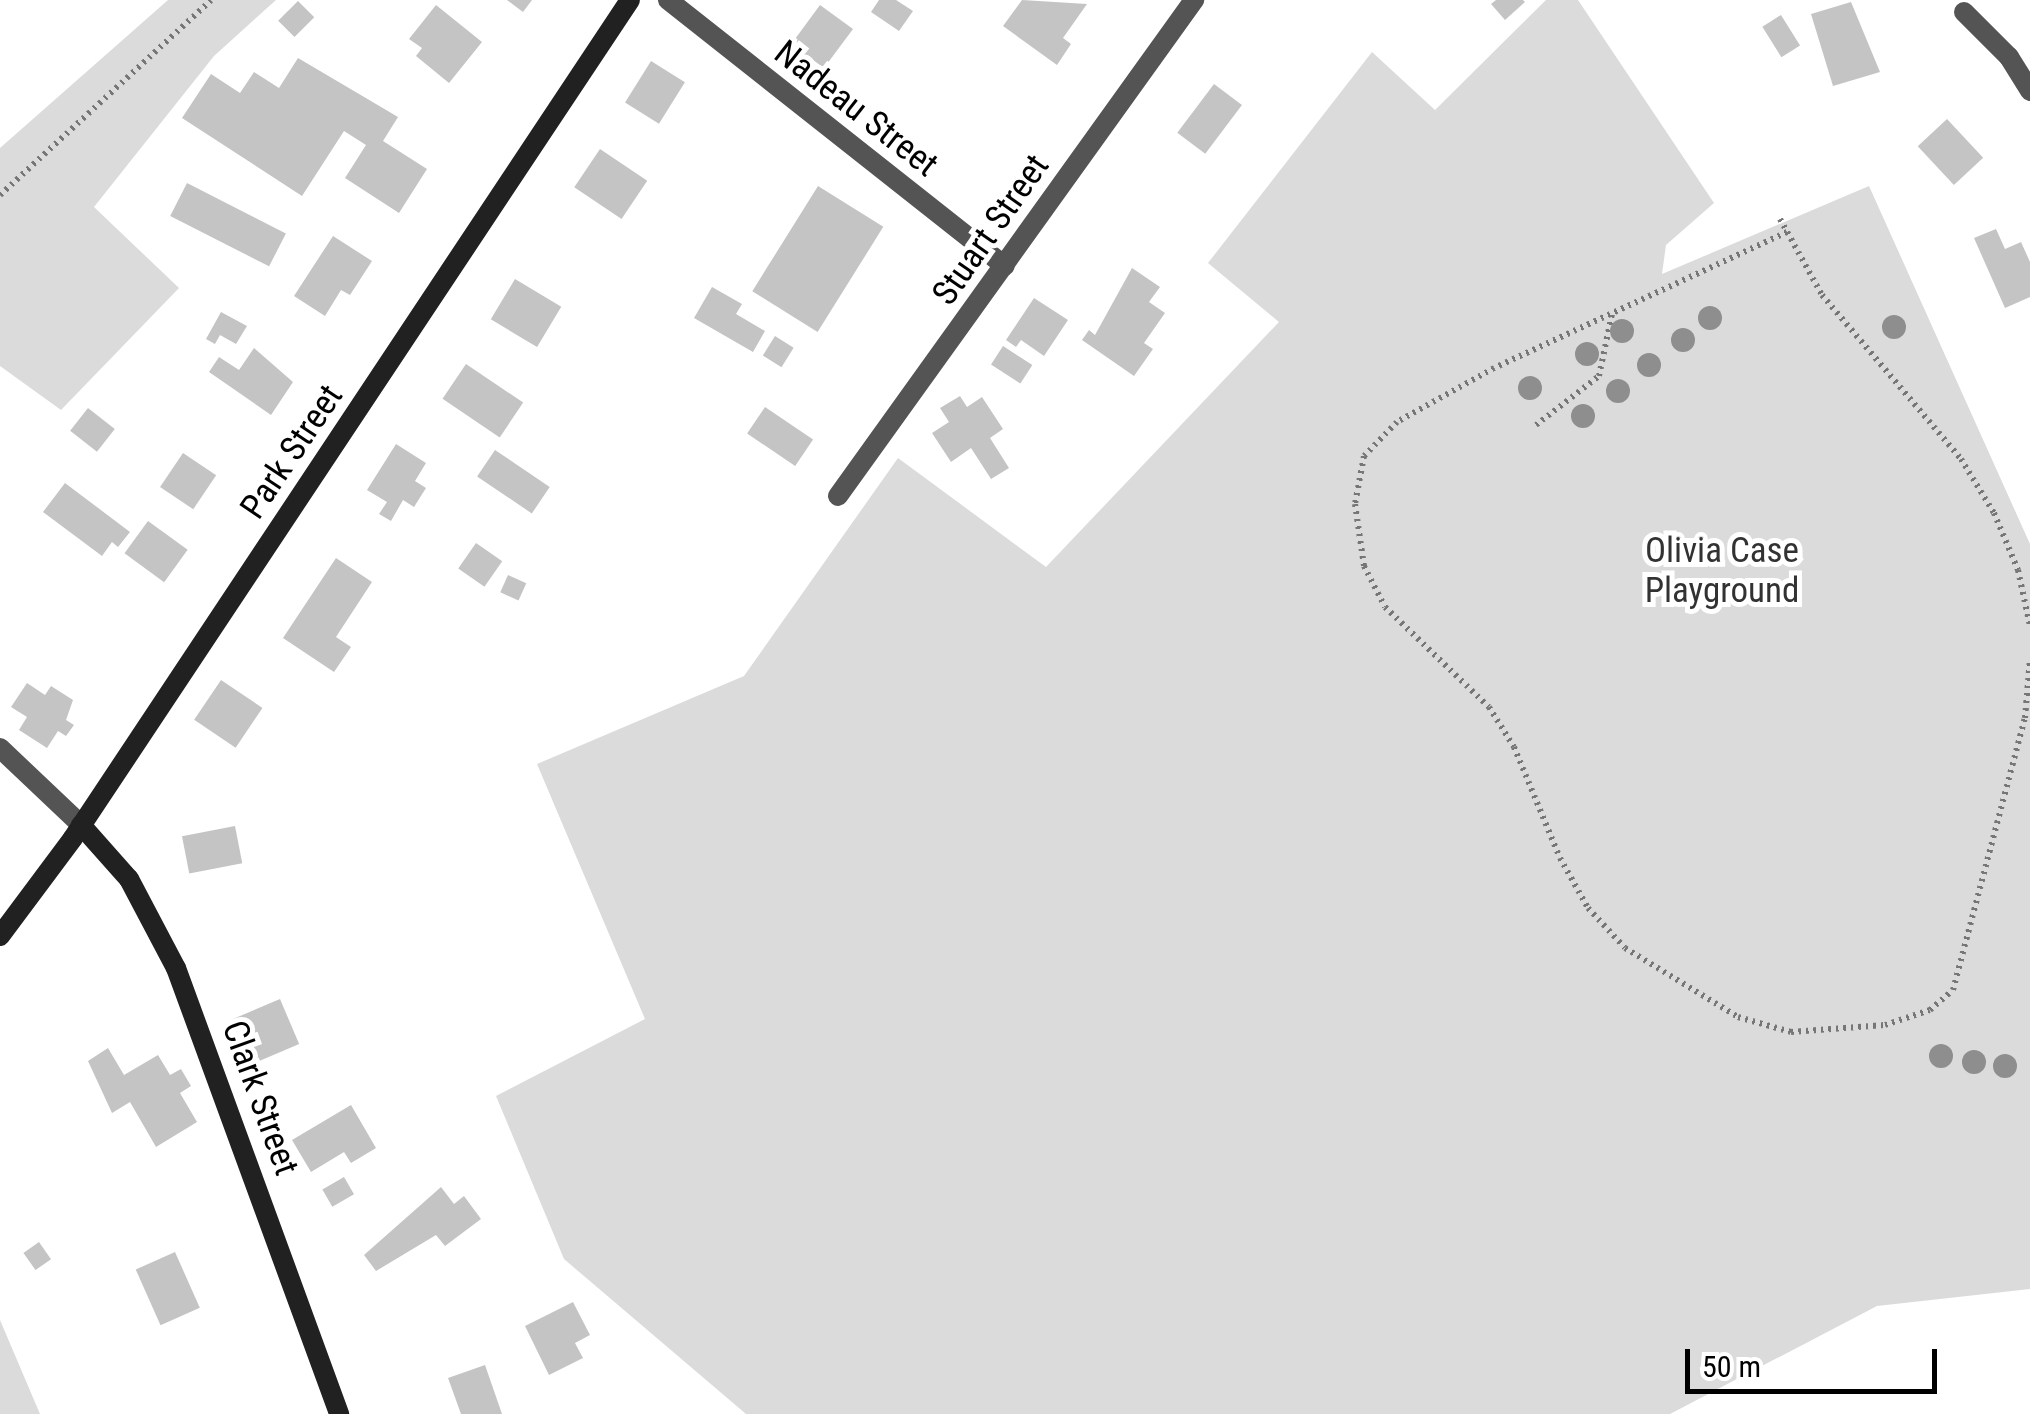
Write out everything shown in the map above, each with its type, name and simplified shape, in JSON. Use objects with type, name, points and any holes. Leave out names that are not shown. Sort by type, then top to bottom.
[{"type":"street","name":"Park Street","points":[[0,936],[82,825],[630,0]]},
{"type":"street","name":"Nadeau Street","points":[[668,0],[1005,266]]},
{"type":"street","name":"Stuart Street","points":[[838,496],[1194,0]]},
{"type":"street","points":[[1964,12],[2008,57],[2030,91]]},
{"type":"street","points":[[0,748],[82,825]]},
{"type":"street","name":"Clark Street","points":[[82,825],[129,879],[176,968],[340,1414]]},
{"type":"path","points":[[0,195],[211,0]]},
{"type":"path","points":[[1780,219],[1822,295],[1867,356],[1961,460],[2018,570],[2030,626]]},
{"type":"path","points":[[1787,232],[1612,313],[1397,422],[1364,456],[1355,504],[1364,566],[1385,607],[1489,706],[1514,746],[1560,858],[1588,908],[1624,948],[1738,1017],[1790,1032],[1885,1025],[1930,1010],[1953,990],[1964,961],[2025,718],[2030,658]]},
{"type":"path","points":[[1536,424],[1599,376],[1612,313]]},
{"type":"green space","points":[[168,0],[276,0],[214,56],[94,207],[179,288],[61,410],[0,366],[0,148]]},
{"type":"green space","name":"Olivia Case Playground","points":[[1546,0],[1578,0],[1714,203],[1666,245],[1662,274],[1869,186],[2030,544],[2030,1289],[1877,1306],[1670,1414],[746,1414],[564,1259],[496,1096],[645,1019],[537,764],[744,676],[898,458],[1046,567],[1279,322],[1208,263],[1372,52],[1435,110]]},
{"type":"green space","points":[[0,1320],[40,1414],[0,1414]]},
{"type":"building","points":[[507,0],[532,0],[523,12]]},
{"type":"building","points":[[879,0],[896,0],[913,11],[899,31],[871,12]]},
{"type":"building","points":[[1022,0],[1087,4],[1063,38],[1071,44],[1057,65],[1003,26]]},
{"type":"building","points":[[1496,0],[1525,2],[1505,20],[1491,4]]},
{"type":"building","points":[[298,1],[314,17],[294,37],[278,21]]},
{"type":"building","points":[[1851,2],[1880,72],[1833,86],[1811,14]]},
{"type":"building","points":[[436,5],[482,42],[449,83],[416,56],[422,48],[409,39]]},
{"type":"building","points":[[820,5],[853,29],[824,68],[809,57],[802,67],[784,54]]},
{"type":"building","points":[[1781,15],[1800,46],[1781,57],[1762,27]]},
{"type":"building","points":[[298,58],[398,117],[383,141],[427,169],[399,213],[345,178],[366,145],[344,131],[302,196],[182,118],[211,74],[240,93],[254,72],[279,88]]},
{"type":"building","points":[[651,61],[685,82],[659,124],[625,103]]},
{"type":"building","points":[[1214,84],[1242,105],[1205,154],[1177,133]]},
{"type":"building","points":[[1947,119],[1983,158],[1954,185],[1918,146]]},
{"type":"building","points":[[600,149],[647,181],[622,219],[574,187]]},
{"type":"building","points":[[187,183],[286,233],[269,266],[170,216]]},
{"type":"building","points":[[818,186],[883,227],[818,332],[752,291]]},
{"type":"building","points":[[1996,229],[2005,249],[2021,242],[2030,262],[2030,297],[2005,308],[1974,238]]},
{"type":"building","points":[[333,236],[372,261],[350,295],[341,290],[325,316],[294,296]]},
{"type":"building","points":[[1132,268],[1160,287],[1149,302],[1165,313],[1144,343],[1153,349],[1134,376],[1082,340],[1089,330],[1095,335]]},
{"type":"building","points":[[515,279],[561,307],[537,347],[491,319]]},
{"type":"building","points":[[712,287],[742,304],[736,314],[765,331],[753,352],[694,318]]},
{"type":"building","points":[[1034,298],[1068,320],[1044,356],[1021,340],[1016,347],[1006,340]]},
{"type":"building","points":[[221,312],[247,326],[236,344],[220,335],[215,344],[206,339]]},
{"type":"building","points":[[775,336],[794,348],[781,367],[763,356]]},
{"type":"building","points":[[1003,346],[1032,365],[1020,384],[991,364]]},
{"type":"building","points":[[254,348],[293,382],[271,415],[209,372],[219,357],[239,370]]},
{"type":"building","points":[[466,364],[523,403],[500,437],[443,399]]},
{"type":"building","points":[[960,396],[967,407],[982,397],[1003,429],[990,438],[1009,468],[991,479],[971,448],[951,462],[932,433],[949,422],[940,408]]},
{"type":"building","points":[[765,407],[813,439],[795,466],[747,434]]},
{"type":"building","points":[[88,408],[115,429],[97,452],[70,431]]},
{"type":"building","points":[[396,444],[426,463],[415,481],[426,488],[414,507],[403,500],[391,521],[379,514],[387,502],[367,490]]},
{"type":"building","points":[[495,450],[550,487],[532,513],[477,477]]},
{"type":"building","points":[[183,453],[216,475],[193,509],[160,487]]},
{"type":"building","points":[[65,483],[130,532],[118,547],[112,542],[102,556],[43,512]]},
{"type":"building","points":[[148,521],[188,550],[164,582],[124,553]]},
{"type":"building","points":[[476,543],[502,561],[484,587],[458,568]]},
{"type":"building","points":[[336,558],[372,582],[336,637],[351,647],[334,672],[283,638]]},
{"type":"building","points":[[508,575],[526,583],[519,600],[500,592]]},
{"type":"building","points":[[221,680],[262,708],[236,748],[194,720]]},
{"type":"building","points":[[27,683],[45,695],[51,686],[73,700],[66,720],[74,725],[66,736],[58,731],[47,748],[19,730],[27,717],[11,707]]},
{"type":"building","points":[[235,826],[242,863],[189,874],[182,836]]},
{"type":"building","points":[[280,999],[299,1044],[250,1065],[231,1020]]},
{"type":"building","points":[[108,1048],[124,1075],[158,1055],[170,1075],[181,1069],[191,1086],[180,1093],[197,1122],[156,1147],[130,1102],[112,1113],[88,1061]]},
{"type":"building","points":[[351,1105],[376,1148],[351,1163],[344,1152],[311,1172],[292,1140]]},
{"type":"building","points":[[344,1177],[354,1194],[332,1207],[322,1190]]},
{"type":"building","points":[[441,1187],[454,1204],[464,1196],[481,1219],[445,1246],[436,1235],[376,1271],[364,1255]]},
{"type":"building","points":[[39,1242],[51,1259],[35,1270],[23,1253]]},
{"type":"building","points":[[175,1252],[200,1308],[161,1325],[136,1269]]},
{"type":"building","points":[[573,1302],[590,1335],[575,1343],[583,1358],[549,1375],[525,1326]]},
{"type":"building","points":[[485,1365],[502,1414],[461,1414],[448,1378]]}]
